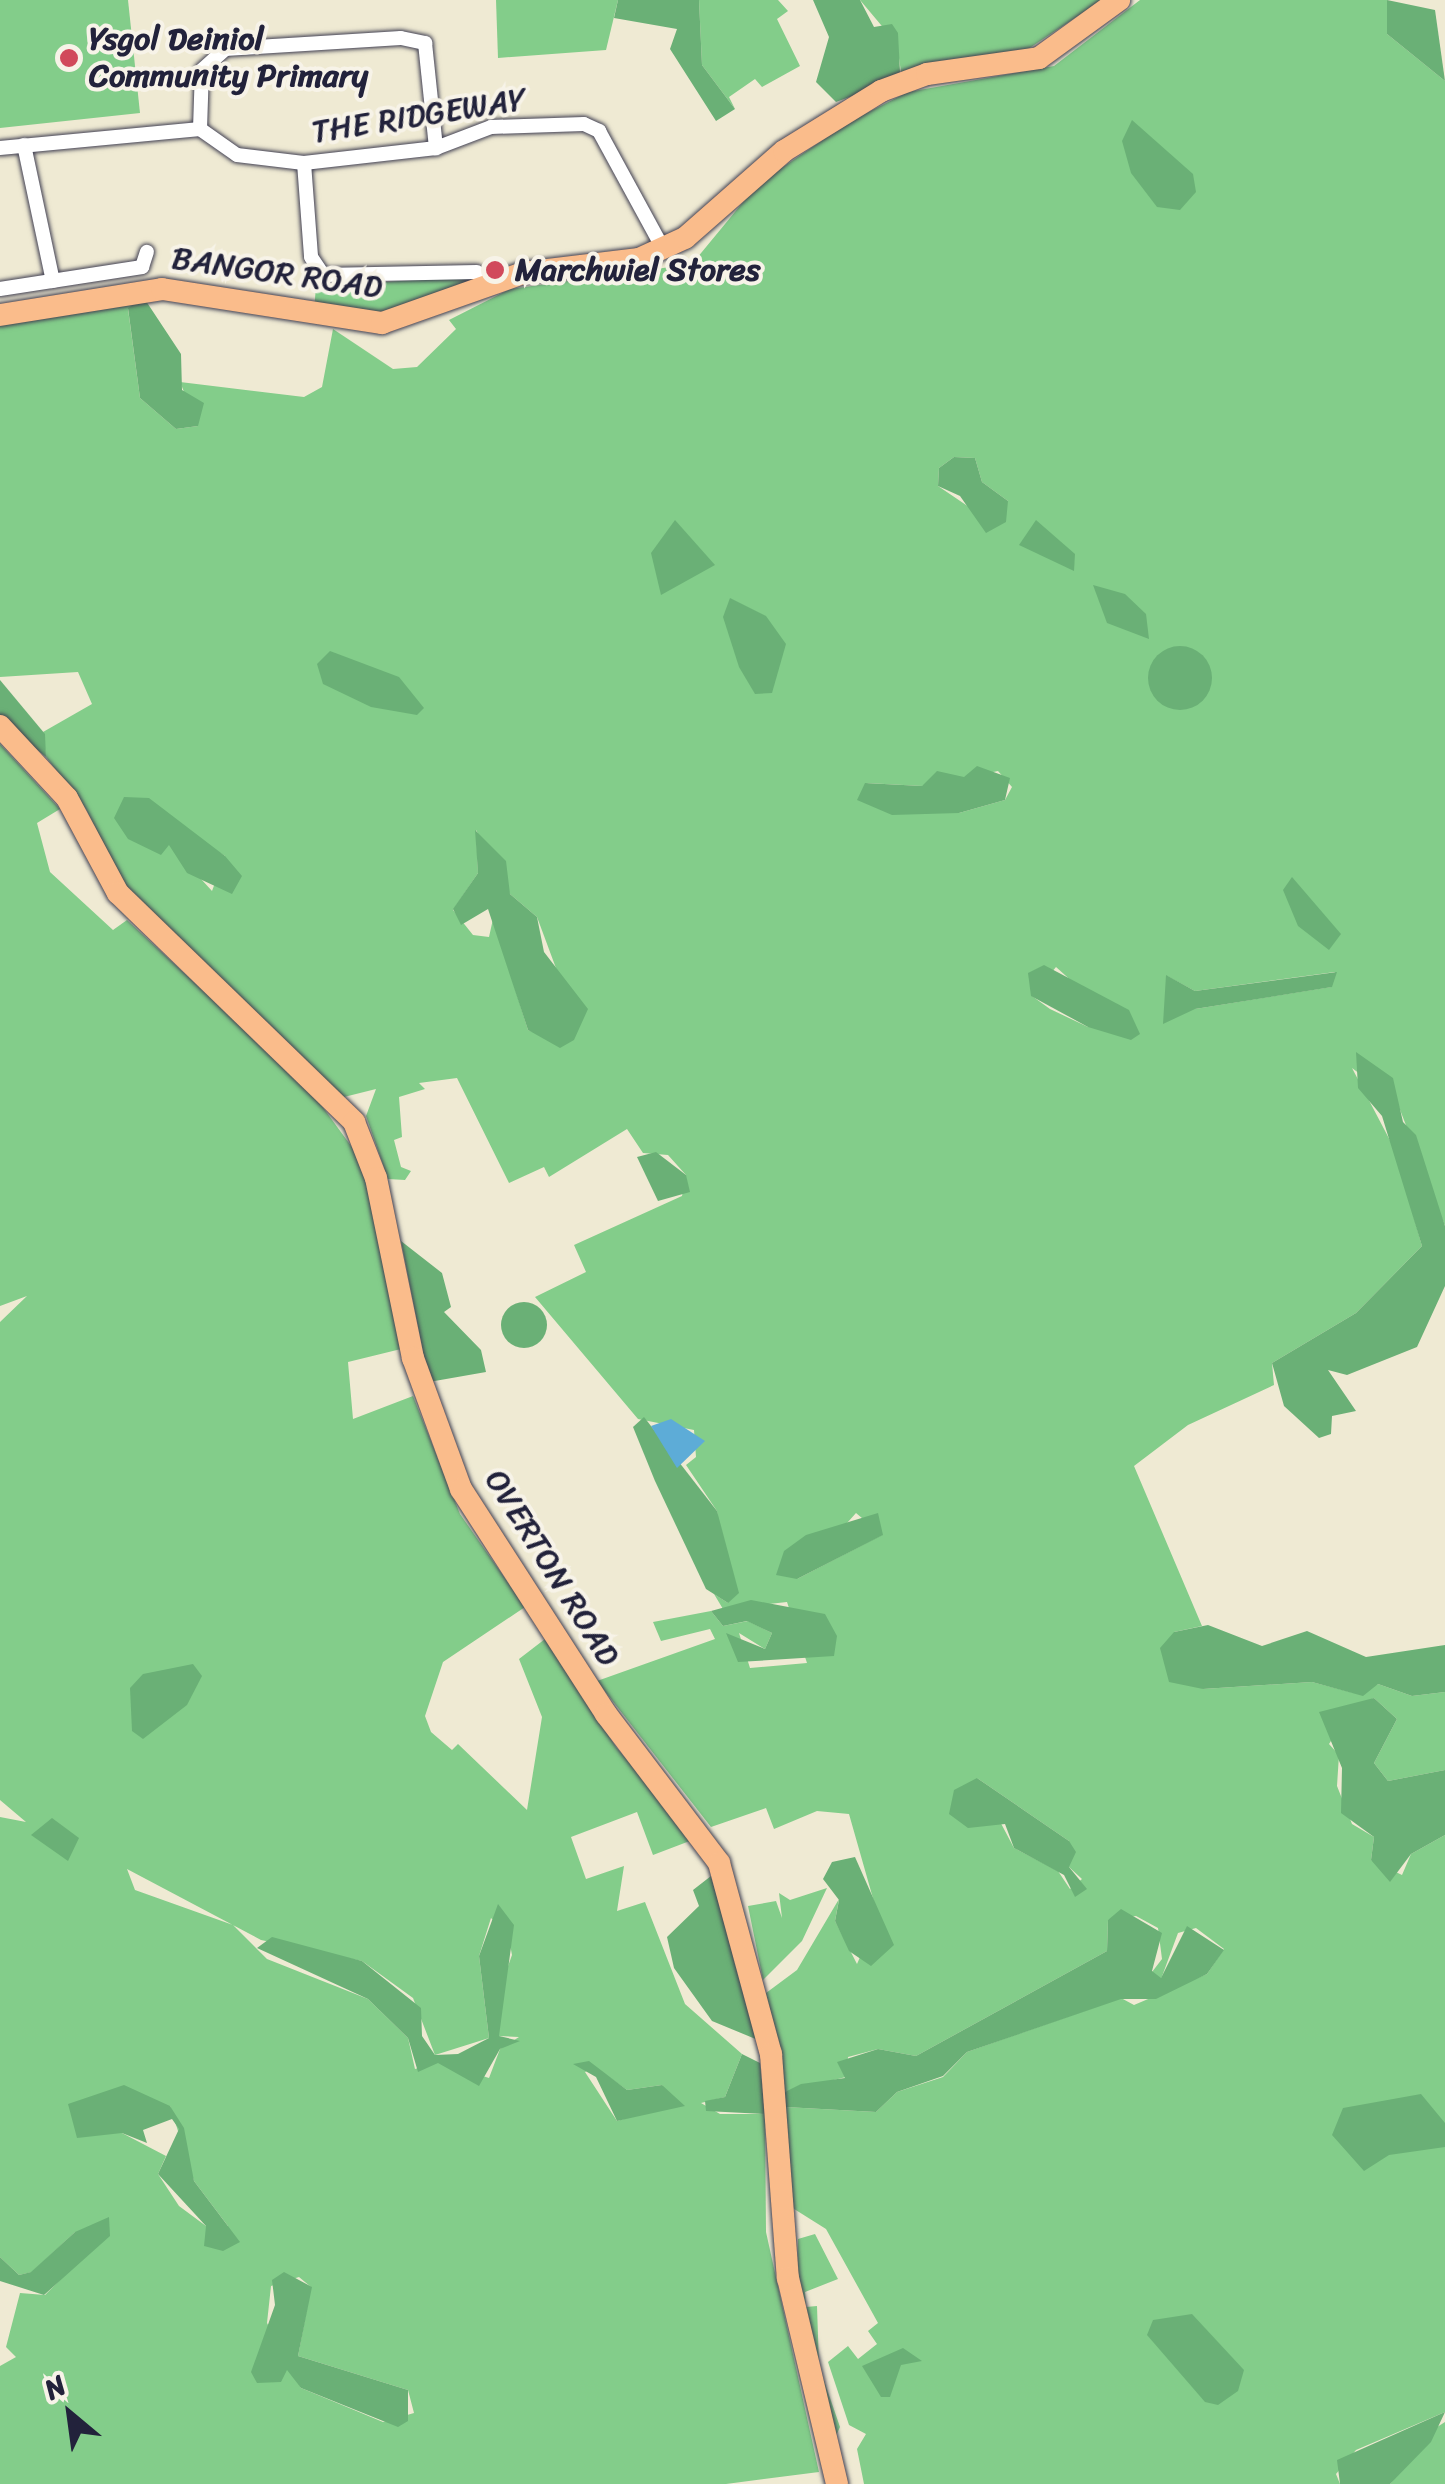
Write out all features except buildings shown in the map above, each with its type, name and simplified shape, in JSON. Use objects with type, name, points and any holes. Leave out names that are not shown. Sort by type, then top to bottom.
[{"type":"main road","points":[[664,250],[784,151],[881,91],[927,74],[1039,58],[1119,0]]},
{"type":"main road","name":"BANGOR ROAD","points":[[0,314],[162,289],[404,321],[523,273],[664,250]]},
{"type":"main road","name":"OVERTON ROAD","points":[[0,726],[67,798],[118,893],[354,1122],[376,1178],[416,1372],[460,1489],[606,1714],[719,1863],[771,2054],[788,2278],[837,2484]]},
{"type":"street","points":[[0,148],[200,129],[202,70],[225,49],[401,38],[425,42],[436,148]]},
{"type":"street","name":"THE RIDGEWAY","points":[[200,129],[237,155],[304,163],[436,148],[491,127],[593,127],[664,250]]},
{"type":"street","points":[[24,145],[53,280]]},
{"type":"street","points":[[304,163],[311,258],[323,276],[459,265],[477,272]]},
{"type":"street","points":[[0,290],[146,269],[147,252]]},
{"type":"green space","name":"Ysgol Deiniol Community Primary","points":[[0,0],[128,0],[140,113],[0,128]]},
{"type":"green space","points":[[496,0],[618,0],[606,50],[498,58]]},
{"type":"green space","points":[[618,0],[699,0],[702,65],[735,109],[716,121],[670,49],[677,29],[614,18]]},
{"type":"green space","points":[[699,0],[778,0],[788,11],[777,19],[800,66],[762,87],[755,79],[729,97],[735,109],[702,65]]},
{"type":"green space","points":[[813,0],[860,0],[874,27],[892,24],[898,33],[900,72],[925,69],[836,102],[816,82],[829,37]]},
{"type":"green space","points":[[860,0],[1102,0],[1016,57],[901,72],[897,44]]},
{"type":"green space","points":[[1140,0],[1387,0],[1387,34],[1445,81],[1445,1226],[1397,1102],[1352,1068],[1394,1148],[1422,1246],[1356,1313],[1272,1363],[1274,1385],[1188,1425],[1134,1466],[1202,1626],[1174,1632],[1203,1689],[1312,1682],[1354,1693],[1378,1684],[1412,1696],[1445,1692],[1445,1770],[1388,1781],[1374,1763],[1397,1719],[1374,1698],[1352,1709],[1329,1744],[1339,1755],[1337,1786],[1352,1824],[1374,1837],[1371,1860],[1402,1875],[1411,1854],[1445,1835],[1445,2412],[1356,2450],[1336,2474],[1340,2484],[864,2484],[857,2449],[866,2434],[849,2425],[828,2362],[848,2346],[858,2359],[877,2344],[868,2331],[878,2323],[826,2229],[791,2207],[785,2107],[876,2112],[897,2092],[943,2077],[967,2052],[1121,1998],[1134,2005],[1207,1974],[1224,1949],[1196,1928],[1178,1933],[1161,1979],[1152,1972],[1162,1959],[1158,1928],[1136,1916],[1108,1920],[1107,1951],[916,2056],[878,2049],[848,2057],[846,2077],[785,2092],[766,1993],[797,1970],[839,1899],[835,1921],[857,1964],[878,1916],[849,1814],[817,1811],[774,1829],[766,1808],[711,1827],[597,1681],[715,1639],[710,1629],[661,1641],[653,1622],[711,1611],[723,1626],[748,1621],[772,1633],[765,1649],[739,1633],[750,1668],[807,1663],[787,1602],[723,1609],[714,1594],[728,1603],[717,1511],[686,1465],[696,1457],[694,1430],[638,1419],[535,1297],[586,1272],[574,1245],[682,1196],[686,1175],[668,1155],[643,1153],[627,1129],[549,1177],[544,1167],[509,1183],[457,1078],[419,1083],[425,1089],[399,1097],[402,1137],[394,1140],[401,1167],[411,1171],[405,1180],[388,1179],[366,1116],[376,1089],[344,1097],[132,901],[86,809],[46,757],[43,732],[92,704],[78,672],[0,677],[0,325],[144,298],[128,309],[140,398],[176,429],[198,426],[180,382],[304,397],[322,387],[333,329],[393,369],[417,367],[456,329],[449,320],[510,289],[692,264],[758,184],[851,121],[908,92],[1054,66]],"holes":[[[954,457],[975,458],[982,482],[1008,501],[969,507],[938,486],[939,468]],[[998,771],[1012,787],[1005,800],[959,813],[931,811],[866,783],[922,786]],[[176,825],[225,856],[212,891],[169,844]],[[476,830],[510,894],[537,917],[563,987],[587,1009],[549,1039],[528,1030],[493,919],[489,937],[473,935],[453,910],[478,873]],[[1056,967],[1085,993],[1129,1011],[1088,1027],[1032,996]],[[1335,972],[1331,987],[1195,1009],[1167,976],[1195,991]],[[856,1513],[882,1535],[797,1579]],[[977,1778],[1069,1841],[1069,1867],[1082,1879],[1070,1889],[1058,1871],[1014,1848]]]},
{"type":"green space","points":[[1387,0],[1435,10],[1445,81],[1387,34]]},
{"type":"green space","points":[[1132,120],[1193,174],[1196,192],[1180,210],[1157,207],[1131,173],[1122,141]]},
{"type":"green space","points":[[482,275],[408,314],[314,310],[316,287]]},
{"type":"green space","points":[[144,298],[181,354],[182,390],[204,403],[198,426],[176,429],[140,398],[128,308]]},
{"type":"green space","points":[[954,457],[975,458],[982,482],[1008,501],[1006,522],[986,533],[960,496],[938,486],[939,468]]},
{"type":"green space","points":[[675,520],[715,565],[661,595],[651,553]]},
{"type":"green space","points":[[1036,520],[1075,554],[1074,571],[1019,545]]},
{"type":"green space","points":[[1093,585],[1125,594],[1146,614],[1149,639],[1107,623]]},
{"type":"green space","points":[[730,598],[766,616],[786,644],[772,693],[755,694],[739,667],[723,617]]},
{"type":"green space","points":[[1180,646],[1203,655],[1212,678],[1203,701],[1180,710],[1157,701],[1148,678],[1157,655]]},
{"type":"green space","points":[[330,651],[399,677],[424,708],[417,715],[371,707],[323,684],[317,664]]},
{"type":"green space","points":[[0,680],[45,734],[46,757],[0,719]]},
{"type":"green space","points":[[0,744],[60,809],[37,823],[50,872],[113,930],[127,920],[311,1091],[362,1161],[401,1349],[348,1362],[353,1419],[413,1396],[460,1514],[525,1607],[443,1662],[425,1716],[431,1732],[452,1750],[458,1744],[527,1810],[542,1717],[519,1659],[545,1639],[616,1747],[695,1839],[653,1855],[637,1812],[571,1837],[586,1879],[624,1866],[617,1911],[645,1902],[685,2004],[742,2054],[725,2097],[701,2103],[720,2114],[765,2114],[766,2232],[819,2472],[726,2484],[0,2484],[0,2366],[16,2357],[6,2347],[20,2293],[45,2295],[62,2278],[75,2232],[32,2272],[19,2275],[0,2257],[0,1817],[26,1822],[0,1800],[0,1322],[27,1296],[0,1306]],"holes":[[[127,1869],[232,1925],[135,1890]],[[491,1918],[508,1934],[512,1955],[498,1994],[499,2036],[519,2037],[500,2049],[489,2078],[438,2062],[415,2069],[408,2038],[368,1999],[267,1959],[233,1925],[261,1940],[362,1961],[413,1998],[435,2055],[489,2038],[479,1956]],[[595,2067],[627,2090],[662,2085],[671,2105],[617,2121],[585,2072]],[[170,2106],[194,2181],[228,2226],[206,2226],[179,2206],[158,2174],[166,2156],[122,2133]],[[299,2277],[311,2287],[298,2356],[408,2390],[414,2413],[383,2422],[301,2388],[267,2323],[271,2286]]]},
{"type":"green space","points":[[977,766],[1010,778],[1005,800],[959,813],[892,815],[857,800],[865,783],[922,786],[937,771],[964,777]]},
{"type":"green space","points":[[124,797],[149,798],[225,856],[242,876],[232,894],[187,873],[169,845],[161,855],[128,839],[114,818]]},
{"type":"green space","points":[[475,830],[506,861],[510,894],[537,917],[544,952],[588,1009],[574,1040],[560,1048],[528,1030],[488,909],[461,925],[453,909],[478,873]]},
{"type":"green space","points":[[1292,877],[1341,934],[1329,950],[1298,926],[1283,890]]},
{"type":"green space","points":[[1044,965],[1129,1010],[1140,1034],[1131,1040],[1088,1027],[1031,996],[1028,973]]},
{"type":"green space","points":[[1337,972],[1332,987],[1195,1009],[1163,1024],[1166,975],[1195,991]]},
{"type":"green space","points":[[1356,1052],[1393,1078],[1403,1122],[1416,1135],[1445,1226],[1445,1286],[1417,1347],[1347,1375],[1328,1370],[1356,1411],[1332,1416],[1331,1434],[1319,1438],[1284,1406],[1272,1363],[1356,1313],[1422,1246],[1382,1116],[1358,1088]]},
{"type":"green space","points":[[656,1152],[686,1175],[690,1192],[658,1201],[637,1157]]},
{"type":"green space","points":[[401,1241],[442,1273],[451,1307],[444,1312],[481,1350],[486,1372],[429,1382]]},
{"type":"green space","points":[[524,1302],[540,1309],[547,1325],[540,1341],[524,1348],[508,1341],[501,1325],[508,1309]]},
{"type":"green space","points":[[644,1417],[717,1511],[739,1593],[728,1603],[706,1589],[655,1481],[633,1427]]},
{"type":"green space","points":[[878,1513],[883,1535],[797,1579],[776,1575],[784,1551],[806,1535]]},
{"type":"green space","points":[[751,1600],[825,1614],[837,1636],[834,1656],[738,1662],[726,1633],[765,1649],[772,1633],[747,1621],[723,1626],[711,1611]]},
{"type":"green space","points":[[1208,1625],[1262,1646],[1307,1631],[1366,1657],[1445,1645],[1445,1692],[1412,1696],[1378,1684],[1363,1696],[1312,1682],[1203,1689],[1169,1682],[1160,1648],[1174,1632]]},
{"type":"green space","points":[[193,1664],[202,1676],[187,1705],[143,1739],[132,1731],[130,1688],[143,1674]]},
{"type":"green space","points":[[1374,1698],[1397,1719],[1374,1763],[1388,1781],[1445,1770],[1445,1835],[1411,1854],[1390,1882],[1371,1860],[1374,1837],[1341,1813],[1342,1768],[1319,1712]]},
{"type":"green space","points":[[977,1778],[1069,1841],[1076,1852],[1069,1867],[1087,1889],[1075,1897],[1064,1875],[1014,1848],[1005,1824],[968,1828],[949,1814],[954,1790]]},
{"type":"green space","points":[[52,1818],[79,1838],[68,1861],[31,1835]]},
{"type":"green space","points":[[855,1857],[894,1945],[871,1966],[849,1951],[835,1921],[839,1900],[823,1879],[832,1862]]},
{"type":"green space","points":[[711,1876],[758,2040],[712,2021],[674,1968],[667,1937],[699,1906],[693,1890]]},
{"type":"green space","points":[[827,1888],[802,1941],[763,1980],[748,1906],[776,1901],[782,1918],[779,1893],[790,1900]]},
{"type":"green space","points":[[498,1904],[514,1925],[499,2036],[520,2041],[500,2049],[479,2086],[438,2063],[418,2072],[408,2038],[368,1999],[257,1948],[272,1937],[362,1961],[421,2008],[422,2036],[435,2055],[458,2054],[489,2038],[479,1956]]},
{"type":"green space","points":[[1121,1909],[1162,1933],[1152,1971],[1161,1978],[1187,1926],[1224,1950],[1207,1974],[1156,1999],[1121,1999],[967,2052],[943,2076],[897,2092],[876,2112],[785,2107],[785,2092],[801,2084],[845,2078],[837,2062],[878,2049],[916,2056],[1107,1951],[1108,1920]]},
{"type":"green space","points":[[742,2054],[760,2063],[765,2114],[706,2111],[705,2101],[725,2097]]},
{"type":"green space","points":[[589,2061],[627,2090],[662,2085],[685,2106],[617,2121],[596,2077],[573,2064]]},
{"type":"green space","points":[[124,2085],[170,2106],[184,2128],[194,2181],[240,2242],[223,2251],[204,2246],[206,2226],[158,2174],[179,2129],[172,2119],[143,2130],[147,2143],[122,2133],[77,2138],[68,2104]]},
{"type":"green space","points":[[1421,2094],[1445,2123],[1445,2147],[1389,2155],[1364,2171],[1332,2135],[1343,2108]]},
{"type":"green space","points":[[109,2217],[110,2236],[44,2295],[0,2281],[0,2257],[19,2275],[31,2272],[75,2232]]},
{"type":"green space","points":[[815,2234],[838,2279],[805,2292],[806,2307],[817,2306],[819,2366],[840,2427],[831,2447],[797,2277],[798,2239]]},
{"type":"green space","points":[[284,2272],[312,2287],[298,2356],[408,2390],[408,2421],[398,2427],[301,2388],[287,2370],[281,2382],[257,2383],[251,2372],[275,2305],[272,2280]]},
{"type":"green space","points":[[1192,2314],[1244,2370],[1238,2391],[1218,2405],[1205,2402],[1147,2335],[1153,2320]]},
{"type":"green space","points":[[903,2348],[922,2361],[901,2365],[890,2397],[881,2397],[862,2366]]},
{"type":"green space","points":[[1445,2412],[1431,2442],[1390,2484],[1340,2484],[1337,2460]]},
{"type":"green space","points":[[1445,2422],[1445,2484],[1390,2484],[1434,2429]]},
{"type":"water","points":[[671,1419],[705,1441],[677,1468],[651,1426]]},
{"type":"place","name":"Ysgol Deiniol Community Primary","points":[[69,58]]},
{"type":"place","name":"Marchwiel Stores","points":[[495,270]]}]
